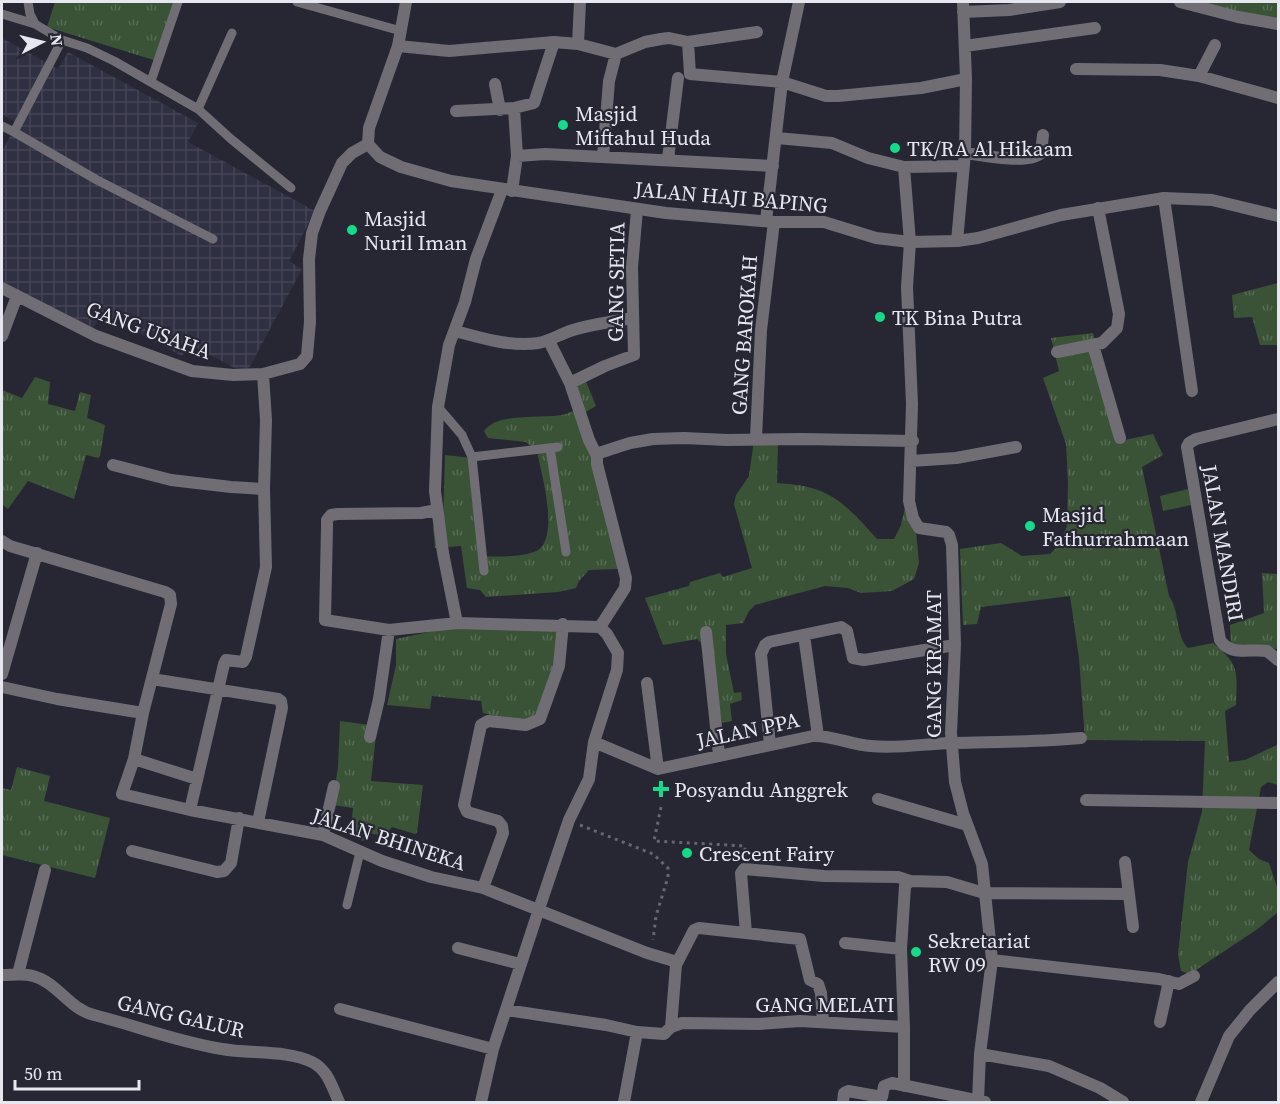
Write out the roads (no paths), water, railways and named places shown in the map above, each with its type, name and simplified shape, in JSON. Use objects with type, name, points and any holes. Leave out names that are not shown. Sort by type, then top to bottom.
[{"type":"street","points":[[368,144],[370,122],[398,46],[406,2]]},
{"type":"street","points":[[578,44],[580,2]]},
{"type":"street","name":"GANG BAROKAH","points":[[799,2],[782,82],[773,166],[756,438],[913,441]]},
{"type":"street","points":[[957,241],[965,153],[966,79],[963,7],[1009,10],[1060,2]]},
{"type":"street","points":[[1180,2],[1238,17],[1278,24]]},
{"type":"street","points":[[965,46],[1095,28]]},
{"type":"street","points":[[398,46],[449,51],[554,42],[578,44],[616,54],[631,47],[661,39],[688,42],[757,32]]},
{"type":"street","points":[[456,111],[500,110],[534,103],[554,42]]},
{"type":"street","points":[[668,159],[688,42]]},
{"type":"street","points":[[1199,76],[1215,45]]},
{"type":"street","points":[[603,157],[609,81],[616,54]]},
{"type":"street","points":[[1076,69],[1144,69],[1199,76],[1278,98]]},
{"type":"street","points":[[684,76],[782,82],[826,96],[921,88],[966,79]]},
{"type":"street","points":[[495,84],[500,110]]},
{"type":"street","points":[[457,623],[435,491],[438,408],[446,361],[476,259],[507,190],[517,156],[514,108]]},
{"type":"street","points":[[965,153],[1012,158],[1037,156],[1041,153],[1043,135]]},
{"type":"street","points":[[777,138],[832,143],[868,158],[904,167],[964,166]]},
{"type":"street","name":"JALAN HAJI BAPING","points":[[368,144],[380,157],[401,167],[451,181],[638,210],[770,221],[824,222],[884,240],[957,241],[1043,219],[1164,198],[1212,200],[1278,216]]},
{"type":"street","name":"GANG USAHA","points":[[2,288],[96,336],[192,371],[233,375],[263,374],[300,364],[307,356],[310,322],[309,259],[312,234],[342,163],[352,153],[368,144]]},
{"type":"street","points":[[517,156],[545,154],[773,166]]},
{"type":"street","name":"GANG KRAMAT","points":[[904,167],[910,242],[907,287],[913,441],[909,501],[916,524],[920,528],[946,532],[950,538],[955,645],[952,743],[955,782],[966,825],[982,864],[992,960],[980,1054],[982,1102]]},
{"type":"street","points":[[1164,198],[1192,391]]},
{"type":"street","points":[[1057,352],[1102,343],[1117,328],[1119,314],[1098,208]]},
{"type":"street","name":"GANG SETIA","points":[[570,384],[605,366],[634,355],[632,267],[638,210]]},
{"type":"street","points":[[2,336],[17,296]]},
{"type":"street","points":[[455,331],[484,339],[524,344],[549,341],[575,330],[632,318]]},
{"type":"street","points":[[549,341],[570,384],[589,440],[597,456],[597,464],[626,578],[625,588],[600,627]]},
{"type":"street","points":[[1093,345],[1120,438]]},
{"type":"street","points":[[190,810],[226,660],[239,662],[246,657],[266,567],[264,489],[266,420],[263,374]]},
{"type":"street","name":"JALAN MANDIRI","points":[[1278,419],[1196,439],[1187,447],[1220,640],[1228,649],[1267,651],[1278,660]]},
{"type":"street","points":[[597,456],[604,450],[653,439],[738,440],[756,438]]},
{"type":"street","points":[[911,461],[957,458],[1016,447]]},
{"type":"street","points":[[113,465],[171,480],[231,488],[264,489]]},
{"type":"street","points":[[437,510],[421,513],[331,515],[327,527],[326,621],[389,630],[457,623],[562,624],[600,627],[615,646],[619,660],[594,741],[589,779],[569,820],[520,964],[493,1049],[481,1102]]},
{"type":"street","points":[[2,541],[10,546],[165,592],[170,596],[171,604],[143,713],[134,759],[197,779]]},
{"type":"street","points":[[2,674],[37,553]]},
{"type":"street","points":[[483,888],[503,833],[498,821],[467,812],[464,805],[481,724],[488,721],[526,725],[540,719],[559,666],[562,624]]},
{"type":"street","points":[[770,745],[761,654],[769,642],[841,627],[845,628],[853,657],[864,660],[955,645]]},
{"type":"street","points":[[370,737],[379,699],[389,630]]},
{"type":"street","points":[[706,632],[719,755]]},
{"type":"street","points":[[804,635],[818,736]]},
{"type":"street","points":[[152,679],[218,688],[281,701],[282,708],[258,822]]},
{"type":"street","points":[[647,683],[658,769]]},
{"type":"street","points":[[2,687],[57,699],[143,713]]},
{"type":"street","name":"JALAN PPA","points":[[658,769],[818,736],[870,746],[1031,742],[1081,738]]},
{"type":"street","points":[[594,741],[658,769]]},
{"type":"street","name":"JALAN BHINEKA","points":[[134,759],[122,794],[190,810],[323,834],[360,852],[430,877],[483,888],[647,953],[674,961],[676,965]]},
{"type":"street","points":[[323,834],[334,786]]},
{"type":"street","points":[[878,799],[966,825]]},
{"type":"street","points":[[1086,800],[1278,803]]},
{"type":"street","points":[[132,851],[217,872],[224,871],[231,863],[238,819]]},
{"type":"street","points":[[1125,862],[1132,927]]},
{"type":"street","points":[[746,933],[741,873],[744,869],[824,876],[898,877],[910,881],[947,882],[984,893],[1129,894]]},
{"type":"street","points":[[18,974],[45,870]]},
{"type":"street","name":"GANG MELATI","points":[[506,1010],[637,1032],[664,1034],[671,1027],[682,1023],[823,1022],[904,1027],[902,948],[905,886],[910,881]]},
{"type":"street","points":[[671,1027],[676,965],[696,928],[800,939],[810,980],[818,984],[821,993],[823,1022]]},
{"type":"street","points":[[845,943],[902,948]]},
{"type":"street","points":[[459,948],[520,964]]},
{"type":"street","points":[[992,960],[1179,984],[1194,976]]},
{"type":"street","name":"GANG GALUR","points":[[2,975],[32,975],[40,978],[70,1003],[90,1014],[164,1036],[222,1049],[301,1057],[326,1073],[339,1102]]},
{"type":"street","points":[[1160,1022],[1169,981]]},
{"type":"street","points":[[1202,1102],[1229,1036],[1250,1010],[1278,982]]},
{"type":"street","points":[[340,1009],[493,1049]]},
{"type":"street","points":[[904,1027],[904,1086]]},
{"type":"street","points":[[624,1102],[637,1032]]},
{"type":"street","points":[[980,1054],[1049,1066],[1100,1088],[1123,1102]]},
{"type":"street","points":[[843,1102],[844,1093],[848,1091],[882,1100],[886,1084],[892,1083],[982,1102]]},
{"type":"lane","points":[[28,2],[35,24]]},
{"type":"lane","points":[[151,81],[178,2]]},
{"type":"lane","points":[[297,2],[401,31]]},
{"type":"lane","points":[[2,14],[35,24],[62,40],[87,48],[151,81],[198,109],[291,188]]},
{"type":"lane","points":[[198,109],[232,33]]},
{"type":"lane","points":[[62,40],[6,131],[213,239]]},
{"type":"lane","points":[[438,408],[462,435],[472,457],[484,571]]},
{"type":"lane","points":[[472,457],[554,447],[566,552]]},
{"type":"lane","points":[[347,905],[360,852]]},
{"type":"place","name":"Masjid Miftahul Huda","points":[[563,125]]},
{"type":"place","name":"TK/RA Al Hikaam","points":[[895,148]]},
{"type":"place","name":"Masjid Nuril Iman","points":[[352,230]]},
{"type":"place","name":"TK Bina Putra","points":[[880,317]]},
{"type":"place","name":"Masjid Fathurrahmaan","points":[[1030,526]]},
{"type":"place","name":"Posyandu Anggrek","points":[[661,789]]},
{"type":"place","name":"Crescent Fairy","points":[[687,853]]},
{"type":"place","name":"Sekretariat RW 09","points":[[916,952]]}]
